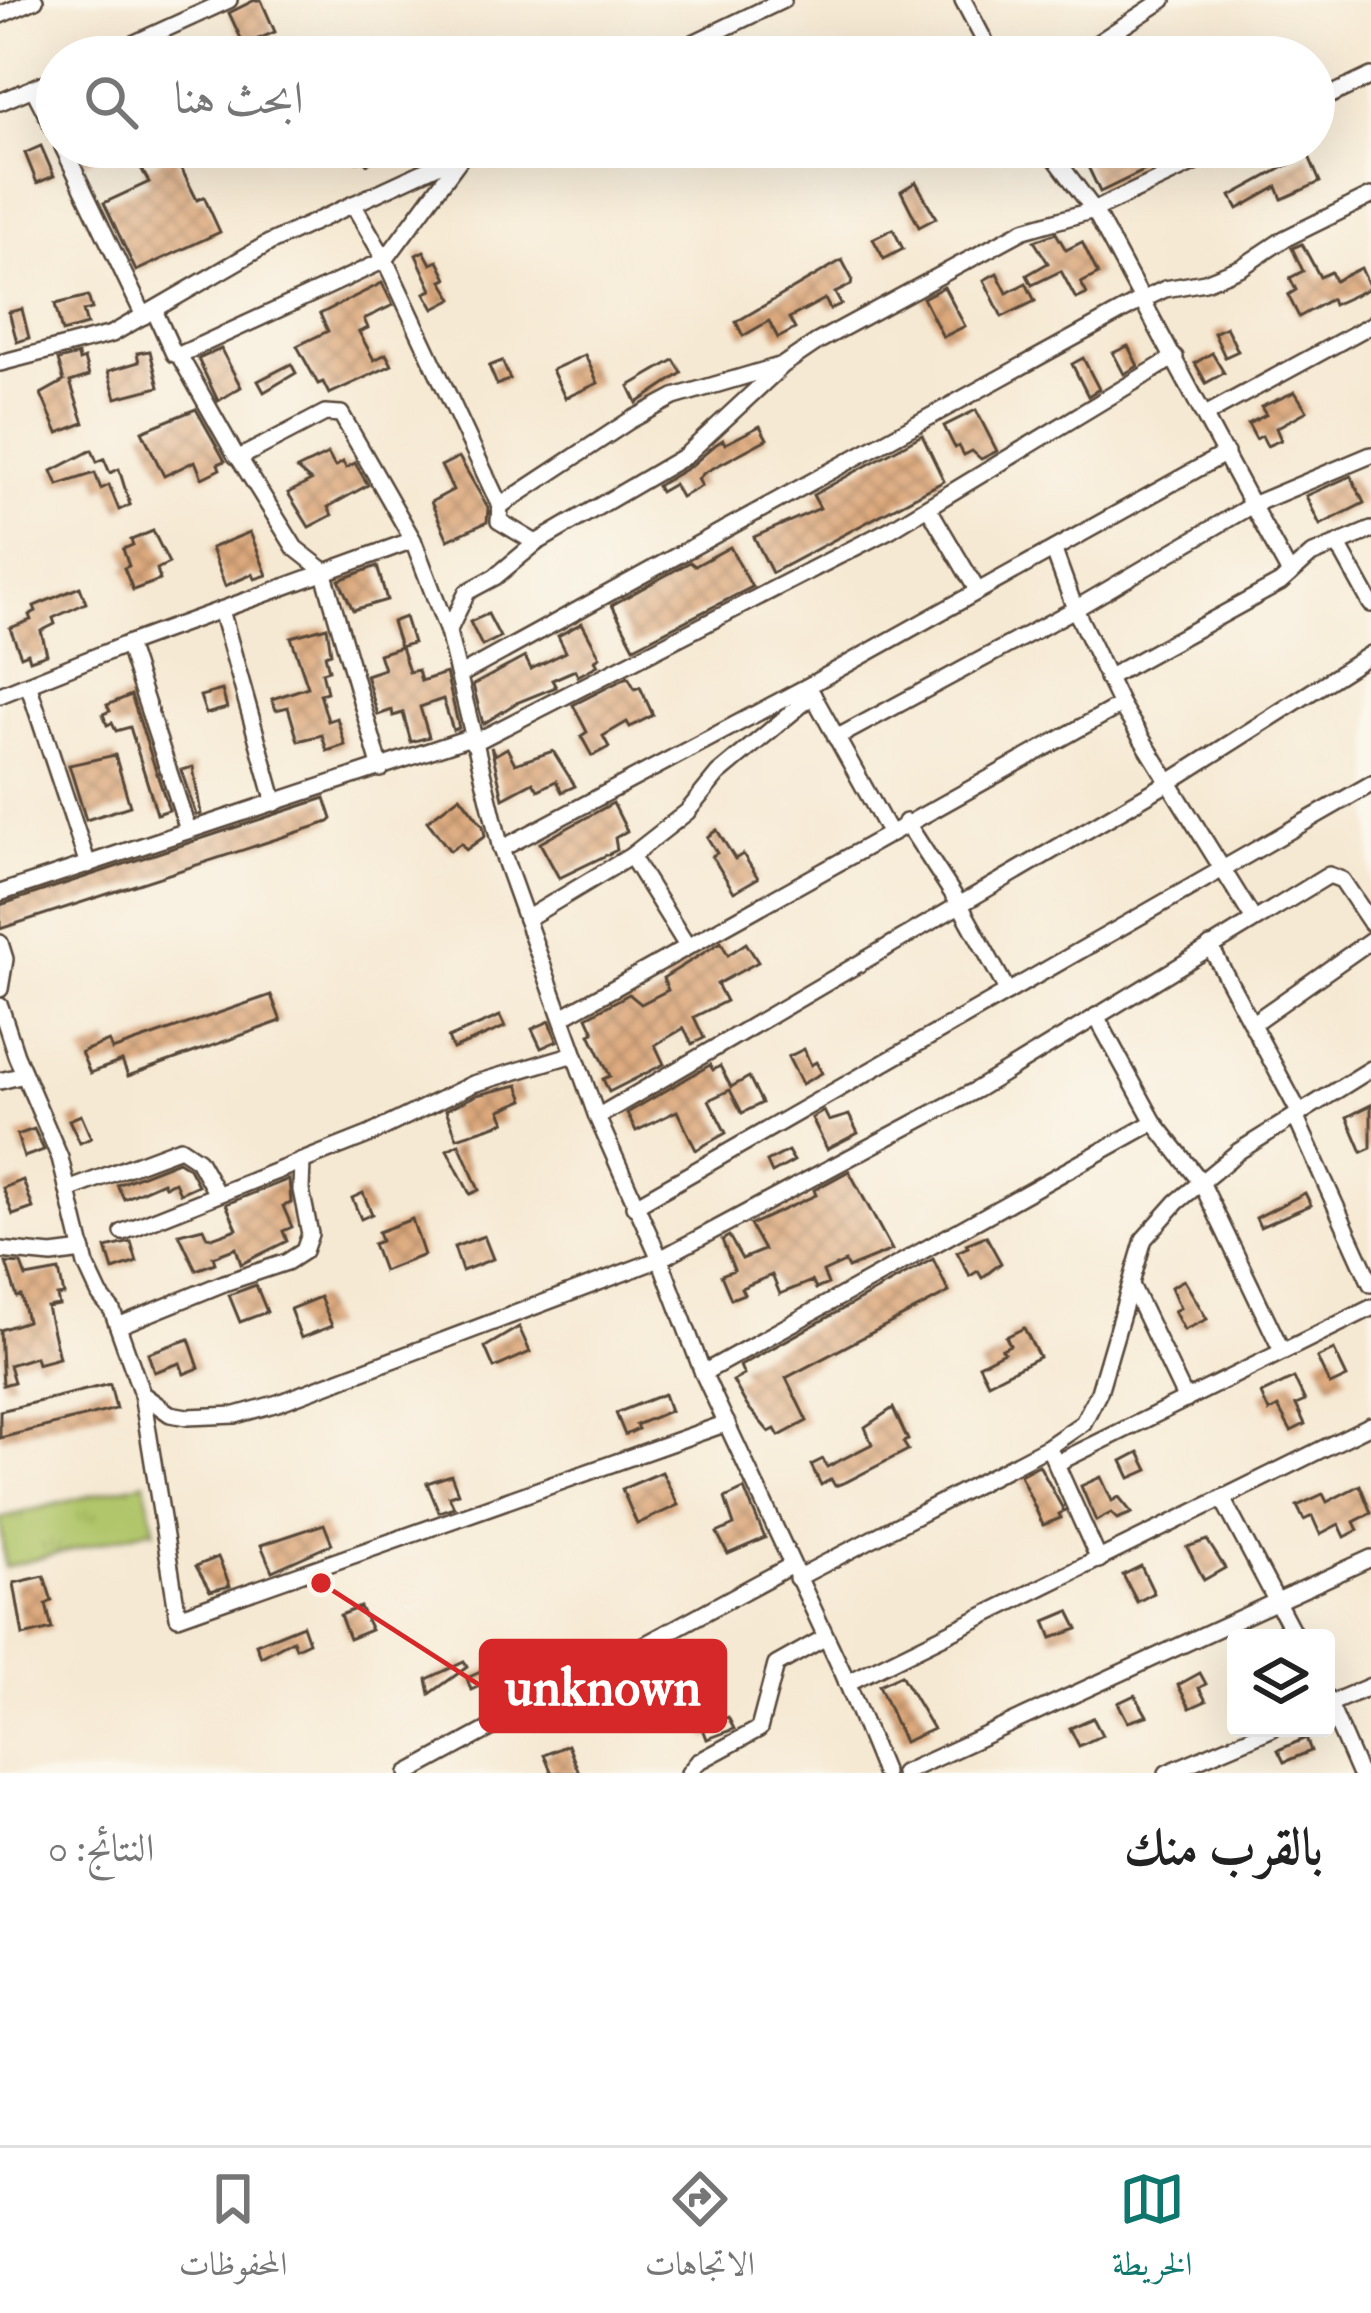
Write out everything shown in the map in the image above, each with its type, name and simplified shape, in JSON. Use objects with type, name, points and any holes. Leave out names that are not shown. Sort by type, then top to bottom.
[{"type":"street","points":[[0,15],[35,0]]},
{"type":"street","points":[[150,36],[229,0]]},
{"type":"street","points":[[708,36],[783,0]]},
{"type":"street","points":[[963,0],[982,36]]},
{"type":"street","points":[[1108,36],[1163,0]]},
{"type":"street","points":[[1335,93],[1371,76]]},
{"type":"street","points":[[2,97],[36,87]]},
{"type":"street","points":[[33,88],[36,94]]},
{"type":"street","points":[[74,168],[174,354],[179,355],[295,548],[323,571],[381,769]]},
{"type":"street","points":[[0,363],[112,334],[269,243],[432,168]]},
{"type":"street","points":[[179,355],[385,260],[457,168]]},
{"type":"street","points":[[1063,168],[1094,210],[1291,574]]},
{"type":"street","points":[[448,632],[467,592],[495,577],[536,543],[685,456],[783,365],[838,330],[1024,230],[1094,210],[1183,168]]},
{"type":"street","points":[[460,675],[1144,299],[1242,267],[1284,238],[1371,196]]},
{"type":"street","points":[[353,204],[385,260],[500,506],[499,521],[536,543]]},
{"type":"street","points":[[1207,414],[1371,325]]},
{"type":"street","points":[[0,893],[472,740],[928,507],[1175,357]]},
{"type":"street","points":[[500,506],[628,421],[674,398],[783,365]]},
{"type":"street","points":[[239,458],[325,413],[341,414],[412,540],[448,632],[501,849],[597,1117],[660,1259],[703,1373],[847,1683],[879,1771]]},
{"type":"street","points":[[501,849],[810,691],[977,590],[1226,453]]},
{"type":"street","points":[[836,737],[1075,609],[1252,505],[1371,455]]},
{"type":"street","points":[[928,507],[977,590]]},
{"type":"street","points":[[1107,678],[1291,574],[1311,555],[1368,532],[1371,514]]},
{"type":"street","points":[[0,695],[412,540]]},
{"type":"street","points":[[1339,546],[1371,604]]},
{"type":"street","points":[[1054,551],[1075,609],[1121,705],[1254,920]]},
{"type":"street","points":[[221,610],[275,803]]},
{"type":"street","points":[[127,644],[188,830]]},
{"type":"street","points":[[597,1117],[1171,781],[1371,654]]},
{"type":"street","points":[[28,684],[88,865]]},
{"type":"street","points":[[810,691],[889,832]]},
{"type":"street","points":[[526,920],[631,856],[687,812],[718,774],[810,691]]},
{"type":"street","points":[[562,1017],[1121,705]]},
{"type":"street","points":[[634,1206],[1371,784]]},
{"type":"street","points":[[906,822],[960,905],[1008,992]]},
{"type":"street","points":[[631,856],[687,946]]},
{"type":"street","points":[[142,1394],[170,1414],[236,1415],[660,1259],[976,1090],[1329,875],[1336,875],[1371,923]]},
{"type":"street","points":[[1253,1023],[1371,940]]},
{"type":"street","points":[[1210,946],[1298,1116],[1371,1285]]},
{"type":"street","points":[[0,989],[2,954]]},
{"type":"street","points":[[0,1006],[59,1158],[93,1281],[118,1327],[142,1394],[178,1617],[727,1423]]},
{"type":"street","points":[[1096,1016],[1154,1123],[1201,1182],[1282,1351]]},
{"type":"street","points":[[123,1232],[302,1161],[473,1084],[574,1054]]},
{"type":"street","points":[[408,1773],[794,1572],[1048,1448],[1083,1423],[1099,1391],[1144,1239],[1177,1202],[1239,1151],[1371,1069]]},
{"type":"street","points":[[0,1082],[24,1075]]},
{"type":"street","points":[[703,1373],[1154,1123]]},
{"type":"street","points":[[68,1190],[180,1148],[198,1160],[217,1194]]},
{"type":"street","points":[[118,1327],[224,1282],[287,1262],[304,1251],[310,1234],[301,1190],[302,1161]]},
{"type":"street","points":[[0,1250],[52,1255],[83,1251]]},
{"type":"street","points":[[1131,1285],[1186,1400]]},
{"type":"street","points":[[1057,1463],[1371,1307]]},
{"type":"street","points":[[847,1683],[1371,1425]]},
{"type":"street","points":[[1048,1448],[1099,1560]]},
{"type":"street","points":[[1222,1498],[1292,1629]]},
{"type":"street","points":[[903,1773],[1371,1558]]},
{"type":"street","points":[[689,1773],[698,1762],[760,1729],[776,1665],[826,1637]]},
{"type":"street","points":[[1335,1699],[1371,1686]]},
{"type":"street","points":[[1335,1720],[1359,1773]]},
{"type":"street","points":[[1167,1773],[1252,1737]]},
{"type":"green space","points":[[145,1482],[155,1533],[153,1529],[5,1567],[0,1518]]},
{"type":"building","points":[[261,0],[275,32],[240,36],[229,13]]},
{"type":"building","points":[[36,148],[36,168],[51,168],[54,176],[37,183],[25,153]]},
{"type":"building","points":[[181,168],[197,200],[204,197],[220,232],[136,271],[104,203],[149,182],[142,170]]},
{"type":"building","points":[[1089,168],[1149,168],[1100,192]]},
{"type":"building","points":[[1282,168],[1314,168],[1320,182],[1282,199],[1277,187],[1238,209],[1231,196]]},
{"type":"building","points":[[916,182],[936,218],[919,227],[901,191]]},
{"type":"building","points":[[893,229],[903,249],[884,259],[873,239]]},
{"type":"building","points":[[1056,233],[1066,250],[1082,242],[1098,274],[1081,283],[1087,294],[1076,299],[1061,271],[1032,285],[1027,275],[1048,263],[1034,241]]},
{"type":"building","points":[[1302,244],[1320,277],[1331,272],[1335,281],[1361,268],[1370,288],[1333,305],[1331,299],[1299,317],[1288,295],[1296,290],[1290,278],[1303,271],[1292,248]]},
{"type":"building","points":[[424,251],[431,264],[438,261],[447,279],[442,281],[453,299],[434,309],[425,293],[432,290],[416,255]]},
{"type":"building","points":[[842,260],[852,279],[851,285],[835,293],[841,304],[830,309],[825,299],[789,318],[795,329],[778,338],[769,321],[743,336],[736,322]]},
{"type":"building","points":[[997,273],[1007,293],[1026,283],[1035,301],[1002,317],[984,280]]},
{"type":"building","points":[[382,283],[393,305],[364,319],[368,328],[359,332],[374,360],[386,354],[392,365],[329,394],[323,382],[318,384],[297,346],[328,331],[320,314]]},
{"type":"building","points":[[944,287],[965,326],[943,337],[923,298]]},
{"type":"building","points":[[88,296],[92,309],[83,311],[87,325],[62,332],[55,304]]},
{"type":"building","points":[[22,309],[29,338],[17,342],[9,312]]},
{"type":"building","points":[[1226,327],[1238,351],[1225,357],[1214,333]]},
{"type":"building","points":[[1128,346],[1138,366],[1124,374],[1113,353]]},
{"type":"building","points":[[221,349],[241,387],[218,401],[198,359]]},
{"type":"building","points":[[150,351],[159,387],[116,398],[108,371],[139,362],[137,353]]},
{"type":"building","points":[[1212,353],[1224,373],[1206,383],[1195,363]]},
{"type":"building","points":[[78,355],[89,376],[70,382],[84,423],[58,433],[41,394],[64,381],[58,360]]},
{"type":"building","points":[[585,355],[598,383],[565,398],[552,370]]},
{"type":"building","points":[[1083,358],[1099,389],[1088,396],[1072,364]]},
{"type":"building","points":[[674,360],[682,373],[637,403],[629,386]]},
{"type":"building","points":[[502,361],[510,379],[497,385],[489,366]]},
{"type":"building","points":[[291,364],[296,373],[264,392],[258,381]]},
{"type":"building","points":[[1295,392],[1307,411],[1276,428],[1281,440],[1267,446],[1262,436],[1256,439],[1248,424],[1266,415],[1261,407]]},
{"type":"building","points":[[196,409],[225,461],[202,478],[195,461],[164,476],[142,431]]},
{"type":"building","points":[[976,410],[997,451],[981,459],[972,451],[964,455],[959,446],[955,448],[944,426]]},
{"type":"building","points":[[760,426],[767,439],[704,473],[698,479],[702,486],[681,497],[674,484],[660,492],[657,486],[715,445]]},
{"type":"building","points":[[922,435],[944,481],[772,573],[754,537],[820,508],[813,495]]},
{"type":"building","points":[[92,450],[97,462],[104,459],[110,473],[119,469],[130,505],[119,510],[109,485],[101,489],[95,473],[58,485],[52,471]]},
{"type":"building","points":[[328,454],[335,467],[355,463],[368,485],[328,507],[332,515],[309,527],[288,493],[311,481],[297,469]]},
{"type":"building","points":[[459,457],[488,508],[487,522],[448,540],[431,502],[453,490],[441,466]]},
{"type":"building","points":[[1351,476],[1364,503],[1320,525],[1306,496]]},
{"type":"building","points":[[153,531],[169,563],[157,569],[160,580],[133,590],[123,549],[133,545],[131,540]]},
{"type":"building","points":[[250,532],[267,575],[255,579],[253,574],[225,586],[211,548]]},
{"type":"building","points":[[730,547],[752,587],[634,647],[612,605],[690,562],[695,566]]},
{"type":"building","points":[[377,566],[387,600],[353,610],[339,580]]},
{"type":"building","points":[[80,587],[86,603],[53,618],[55,624],[41,631],[47,654],[30,660],[28,653],[21,656],[10,628],[31,620],[34,606]]},
{"type":"building","points":[[488,614],[500,637],[482,646],[470,622]]},
{"type":"building","points":[[405,617],[413,643],[400,647],[392,622]]},
{"type":"building","points":[[582,623],[600,657],[595,660],[598,665],[578,676],[575,670],[552,680],[556,687],[516,703],[483,724],[473,685],[525,657],[531,669],[566,652],[558,636]]},
{"type":"building","points":[[327,627],[331,653],[325,655],[329,670],[322,672],[327,692],[320,694],[328,721],[337,718],[345,745],[327,751],[322,735],[298,741],[288,707],[276,710],[272,699],[308,687],[291,637]]},
{"type":"building","points":[[401,647],[409,672],[418,670],[421,681],[446,673],[459,728],[453,730],[443,699],[420,707],[429,737],[411,742],[403,713],[393,716],[392,710],[378,715],[366,675],[384,669],[379,654]]},
{"type":"building","points":[[628,677],[635,689],[640,687],[653,715],[630,727],[627,722],[603,736],[609,747],[592,756],[581,736],[587,732],[573,705]]},
{"type":"building","points":[[222,690],[227,708],[206,714],[200,696]]},
{"type":"building","points":[[131,695],[169,810],[157,814],[130,727],[116,731],[103,714],[110,711],[107,705]]},
{"type":"building","points":[[491,747],[495,755],[507,748],[515,764],[553,751],[575,786],[562,792],[556,781],[538,790],[533,782],[503,798]]},
{"type":"building","points":[[115,755],[130,806],[86,820],[69,765]]},
{"type":"building","points":[[193,767],[201,814],[196,815],[181,770]]},
{"type":"building","points":[[460,796],[483,826],[485,836],[466,850],[461,843],[450,851],[427,821]]},
{"type":"building","points":[[325,798],[329,822],[0,929],[0,905]]},
{"type":"building","points":[[613,803],[627,831],[615,838],[617,850],[559,878],[540,843]]},
{"type":"building","points":[[717,830],[735,859],[743,854],[758,878],[734,892],[712,856],[717,853],[707,837]]},
{"type":"building","points":[[721,942],[728,955],[746,943],[758,962],[717,984],[726,1001],[694,1017],[704,1038],[692,1044],[684,1028],[655,1045],[664,1064],[609,1092],[603,1079],[610,1076],[587,1017],[629,994],[641,1004],[668,990],[663,978]]},
{"type":"building","points":[[271,995],[281,1021],[128,1076],[122,1061],[90,1073],[81,1052],[109,1041],[112,1050]]},
{"type":"building","points":[[500,1016],[505,1027],[453,1049],[448,1038]]},
{"type":"building","points":[[550,1021],[557,1041],[541,1048],[532,1029]]},
{"type":"building","points":[[804,1049],[811,1065],[816,1062],[822,1073],[802,1084],[788,1057]]},
{"type":"building","points":[[710,1065],[713,1070],[720,1066],[731,1087],[749,1077],[762,1103],[742,1113],[730,1090],[709,1100],[726,1133],[696,1150],[677,1111],[636,1131],[627,1113]]},
{"type":"building","points":[[518,1085],[524,1100],[500,1110],[505,1122],[457,1138],[446,1110],[477,1095]]},
{"type":"building","points":[[1371,1105],[1371,1148],[1362,1152],[1347,1117]]},
{"type":"building","points":[[824,1111],[829,1121],[849,1115],[858,1133],[827,1149],[812,1118]]},
{"type":"building","points":[[81,1115],[91,1138],[80,1143],[69,1120]]},
{"type":"building","points":[[34,1129],[44,1150],[24,1157],[17,1135]]},
{"type":"building","points":[[459,1144],[479,1190],[470,1194],[447,1150]]},
{"type":"building","points":[[788,1151],[794,1161],[772,1173],[767,1162]]},
{"type":"building","points":[[178,1161],[189,1168],[198,1185],[180,1193],[175,1182],[165,1186],[163,1182],[124,1199],[117,1185]]},
{"type":"building","points":[[849,1171],[892,1250],[848,1268],[845,1262],[823,1272],[828,1284],[816,1289],[812,1281],[780,1294],[772,1275],[741,1288],[744,1294],[731,1299],[721,1275],[734,1270],[722,1240],[729,1236],[742,1259],[764,1250],[750,1225],[816,1195],[814,1190]]},
{"type":"building","points":[[289,1179],[291,1203],[283,1206],[292,1227],[283,1231],[287,1241],[241,1264],[236,1248],[196,1270],[179,1234],[203,1228],[212,1238],[237,1229],[226,1204]]},
{"type":"building","points":[[23,1180],[33,1208],[13,1215],[3,1188]]},
{"type":"building","points":[[363,1193],[372,1214],[361,1219],[352,1198]]},
{"type":"building","points":[[1305,1193],[1311,1205],[1260,1227],[1256,1218]]},
{"type":"building","points":[[412,1219],[424,1255],[383,1271],[373,1244],[381,1241],[378,1232]]},
{"type":"building","points":[[484,1236],[493,1259],[462,1271],[454,1247]]},
{"type":"building","points":[[986,1236],[1001,1263],[982,1278],[978,1271],[970,1276],[957,1252]]},
{"type":"building","points":[[131,1242],[137,1262],[113,1270],[106,1248]]},
{"type":"building","points":[[933,1259],[949,1292],[786,1378],[807,1421],[779,1436],[775,1429],[769,1432],[733,1381],[744,1375],[740,1366]]},
{"type":"building","points":[[6,1263],[21,1264],[26,1277],[59,1271],[64,1295],[57,1296],[59,1305],[47,1307],[59,1358],[37,1364],[35,1357],[9,1365],[14,1382],[3,1385],[0,1330],[27,1321]]},
{"type":"building","points":[[1184,1280],[1207,1319],[1184,1330],[1174,1311],[1180,1308],[1171,1287]]},
{"type":"building","points":[[256,1285],[267,1312],[240,1322],[229,1295]]},
{"type":"building","points":[[320,1297],[332,1326],[301,1338],[290,1309]]},
{"type":"building","points":[[519,1327],[530,1352],[494,1368],[485,1347]]},
{"type":"building","points":[[1024,1328],[1039,1357],[988,1383],[979,1365],[1004,1352],[1010,1345],[1006,1337]]},
{"type":"building","points":[[189,1339],[199,1368],[184,1374],[180,1363],[154,1372],[148,1353]]},
{"type":"building","points":[[1334,1350],[1347,1377],[1330,1385],[1317,1358]]},
{"type":"building","points":[[1294,1378],[1305,1401],[1296,1405],[1305,1424],[1291,1431],[1278,1407],[1269,1412],[1261,1394]]},
{"type":"building","points":[[110,1384],[116,1409],[0,1438],[0,1411]]},
{"type":"building","points":[[664,1394],[670,1411],[636,1425],[638,1429],[625,1435],[616,1413]]},
{"type":"building","points":[[893,1408],[908,1450],[846,1482],[835,1486],[831,1479],[821,1485],[811,1465],[823,1459],[827,1467],[872,1444],[865,1427]]},
{"type":"building","points":[[1139,1452],[1148,1470],[1130,1478],[1122,1461]]},
{"type":"building","points":[[1039,1465],[1064,1511],[1061,1518],[1043,1525],[1020,1475]]},
{"type":"building","points":[[662,1472],[678,1505],[637,1524],[622,1489]]},
{"type":"building","points":[[451,1475],[458,1493],[449,1496],[454,1507],[439,1512],[427,1483]]},
{"type":"building","points":[[1101,1477],[1112,1501],[1119,1497],[1132,1513],[1117,1519],[1111,1513],[1096,1521],[1081,1486]]},
{"type":"building","points":[[1360,1485],[1371,1513],[1354,1522],[1358,1530],[1345,1537],[1339,1524],[1320,1534],[1312,1516],[1304,1520],[1297,1506],[1323,1494],[1327,1502]]},
{"type":"building","points":[[744,1489],[765,1538],[728,1554],[717,1533],[734,1525],[725,1498]]},
{"type":"building","points":[[324,1524],[332,1544],[272,1571],[261,1545]]},
{"type":"building","points":[[1207,1540],[1225,1568],[1204,1580],[1187,1547]]},
{"type":"building","points":[[218,1557],[230,1586],[210,1591],[196,1566]]},
{"type":"building","points":[[1141,1566],[1154,1593],[1137,1602],[1123,1575]]},
{"type":"building","points":[[44,1576],[52,1601],[46,1604],[52,1629],[23,1636],[14,1583]]},
{"type":"building","points":[[360,1607],[371,1630],[349,1639],[340,1615]]},
{"type":"building","points":[[1069,1611],[1078,1629],[1052,1638],[1045,1621]]},
{"type":"building","points":[[303,1625],[309,1642],[296,1648],[293,1640],[261,1657],[256,1644]]},
{"type":"building","points":[[464,1662],[467,1667],[430,1694],[427,1679]]},
{"type":"building","points":[[494,1666],[495,1679],[471,1690],[467,1678]]},
{"type":"building","points":[[1200,1673],[1206,1684],[1199,1688],[1206,1701],[1190,1708],[1178,1685]]},
{"type":"building","points":[[901,1675],[933,1729],[904,1742],[879,1685]]},
{"type":"building","points":[[1135,1695],[1147,1716],[1128,1722],[1118,1703]]},
{"type":"building","points":[[728,1717],[734,1729],[707,1739],[702,1726]]},
{"type":"building","points":[[1093,1718],[1102,1735],[1079,1746],[1070,1728]]},
{"type":"building","points":[[1306,1738],[1311,1751],[1284,1762],[1278,1750]]},
{"type":"building","points":[[568,1745],[579,1773],[552,1773],[544,1755]]},
{"type":"place","name":"unknown","points":[[321,1583]]}]
